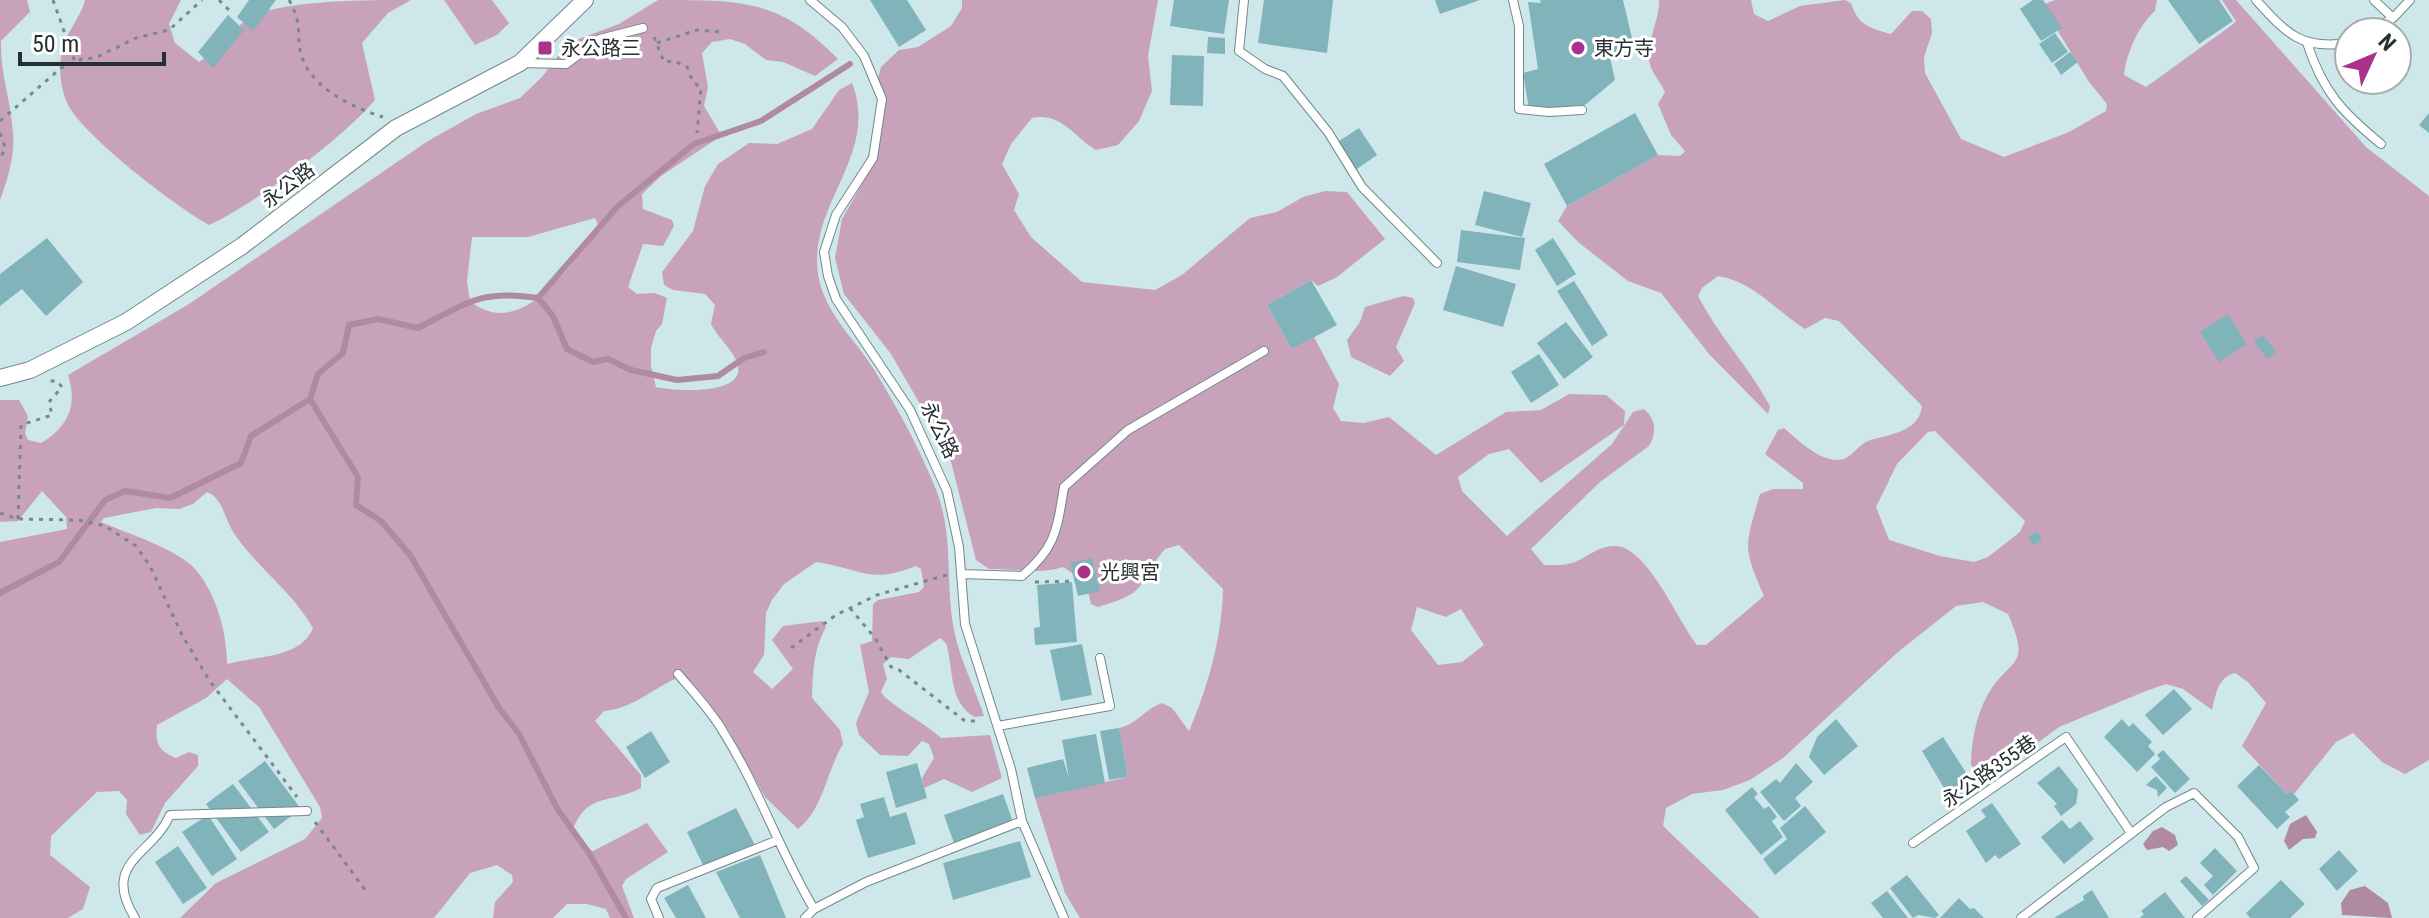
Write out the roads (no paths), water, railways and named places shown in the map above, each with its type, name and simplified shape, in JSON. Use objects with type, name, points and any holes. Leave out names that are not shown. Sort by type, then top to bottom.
[{"type":"street","name":"永公路","points":[[0,378],[30,370],[126,322],[242,246],[396,128],[520,63],[585,0]]},
{"type":"lane","name":"永公路","points":[[810,0],[842,27],[864,56],[882,99],[873,158],[836,215],[824,252],[828,276],[836,299],[910,410],[947,491],[961,574],[965,624],[998,726],[1022,821],[1064,918]]},
{"type":"lane","points":[[1244,0],[1239,51],[1265,69],[1283,76],[1328,132],[1362,187],[1437,263]]},
{"type":"lane","points":[[1513,0],[1519,26],[1519,109],[1549,112],[1582,110]]},
{"type":"lane","points":[[2256,0],[2279,26],[2307,43],[2320,48],[2333,46]]},
{"type":"lane","points":[[2374,0],[2391,16]]},
{"type":"lane","points":[[2395,16],[2410,0]]},
{"type":"lane","points":[[520,63],[566,64],[600,39],[643,28]]},
{"type":"lane","points":[[2307,43],[2318,76],[2343,114],[2381,144]]},
{"type":"lane","points":[[961,574],[1022,576],[1043,559],[1057,532],[1064,487],[1128,430],[1264,351]]},
{"type":"lane","points":[[998,726],[1110,706],[1100,658]]},
{"type":"lane","points":[[678,674],[724,732],[786,862],[814,909]]},
{"type":"lane","name":"永公路355巷","points":[[1913,843],[2066,737],[2131,833]]},
{"type":"lane","points":[[2021,918],[2166,807],[2194,793],[2238,837],[2254,868],[2197,918]]},
{"type":"lane","points":[[135,918],[126,904],[124,883],[129,862],[165,827],[170,815],[307,811]]},
{"type":"lane","points":[[805,918],[814,909],[866,882],[1022,821]]},
{"type":"lane","points":[[659,918],[651,899],[657,888],[778,840]]},
{"type":"waterway","points":[[538,298],[618,206],[694,144],[761,121],[850,64]]},
{"type":"waterway","points":[[0,593],[59,562],[105,500],[125,491],[170,498],[241,463],[251,436],[310,399],[318,374],[343,353],[349,325],[378,319],[418,328],[475,300],[502,295],[518,296],[538,298],[553,316],[567,349],[593,362],[608,359],[631,370],[677,380],[718,376],[744,358],[764,352]]},
{"type":"waterway","points":[[310,399],[358,477],[356,505],[381,521],[410,555],[499,708],[519,734],[558,810],[589,853],[626,918]]},
{"type":"place","name":"永公路三","points":[[545,48]]},
{"type":"place","name":"東方寺","points":[[1578,48]]},
{"type":"place","name":"光興宮","points":[[1084,572]]}]
